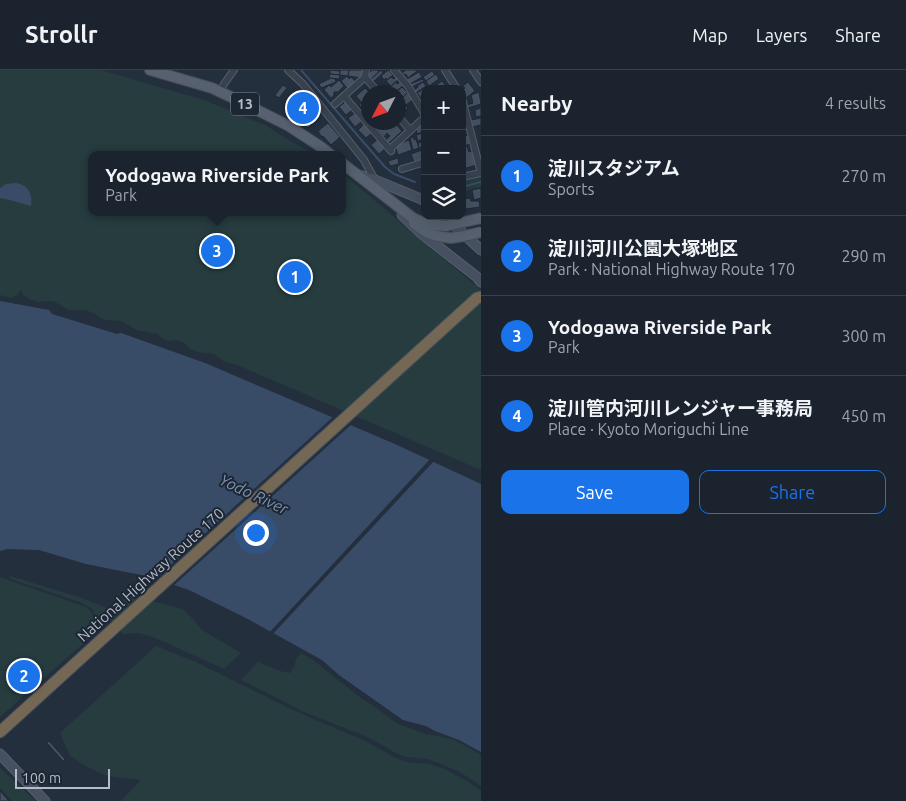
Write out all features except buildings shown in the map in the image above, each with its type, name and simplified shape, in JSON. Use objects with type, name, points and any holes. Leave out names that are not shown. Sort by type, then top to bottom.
[{"type":"highway","name":"National Highway Route 170","points":[[0,732],[480,292]]},
{"type":"main road","name":"13","points":[[150,70],[212,88],[289,126],[326,151]]},
{"type":"main road","points":[[346,166],[413,218],[426,224],[481,218]]},
{"type":"main road","points":[[356,174],[421,199]]},
{"type":"main road","points":[[356,174],[370,189],[429,234],[451,238],[481,232]]},
{"type":"main road","points":[[402,215],[422,234],[477,278],[480,292]]},
{"type":"main road","points":[[445,221],[481,250]]},
{"type":"main road","points":[[0,754],[45,801]]},
{"type":"street","points":[[220,92],[234,70]]},
{"type":"street","points":[[288,70],[303,84],[364,160],[375,180]]},
{"type":"street","points":[[394,70],[408,86],[421,109]]},
{"type":"street","points":[[444,70],[454,85]]},
{"type":"street","points":[[473,70],[481,82]]},
{"type":"street","points":[[335,104],[365,74],[373,85]]},
{"type":"street","points":[[344,96],[391,150],[421,120]]},
{"type":"street","points":[[466,114],[481,173],[466,176]]},
{"type":"street","points":[[406,125],[410,130]]},
{"type":"street","points":[[402,170],[421,163]]},
{"type":"green space","points":[[0,70],[101,70],[207,101],[267,126],[309,151],[88,151],[88,216],[346,216],[346,176],[481,290],[481,470],[237,365],[223,361],[214,354],[197,352],[183,342],[169,341],[157,334],[136,330],[122,321],[106,320],[85,310],[69,310],[52,301],[38,302],[24,296],[21,290],[11,298],[0,295]]},
{"type":"green space","points":[[481,174],[481,187],[466,191],[466,177]]},
{"type":"green space","points":[[10,576],[82,598],[107,608],[104,617],[96,616],[93,612],[94,610],[80,602],[10,579]]},
{"type":"green space","points":[[0,577],[86,607],[94,616],[96,626],[94,634],[0,717]]},
{"type":"green space","points":[[129,595],[183,609],[202,630],[241,653],[224,669],[151,636],[138,633],[123,634],[109,618],[117,604]]},
{"type":"green space","points":[[156,646],[198,663],[295,711],[365,741],[396,758],[406,762],[430,764],[444,769],[469,782],[481,791],[481,801],[121,801],[141,780],[107,776],[89,768],[70,756],[60,733]]},
{"type":"green space","points":[[301,653],[398,724],[425,734],[453,739],[481,755],[481,786],[460,772],[428,759],[406,757],[394,752],[370,738],[304,712],[241,680],[258,662],[290,673],[296,658]]},
{"type":"green space","points":[[0,768],[36,801],[12,801],[0,788]]},
{"type":"water","points":[[16,183],[24,186],[29,191],[31,206],[0,198],[0,188],[6,184]]},
{"type":"water","name":"Yodo River","points":[[0,301],[49,310],[52,314],[117,334],[121,333],[205,363],[395,444],[481,484],[481,752],[426,726],[403,720],[339,675],[322,660],[244,617],[189,590],[151,577],[86,564],[39,550],[8,549],[0,551]]},
{"type":"pier","points":[[334,416],[353,423],[172,587],[153,581]]},
{"type":"pier","points":[[431,458],[435,460],[272,635],[269,633]]},
{"type":"waterway","points":[[301,70],[385,167],[394,174],[415,182]]},
{"type":"waterway","points":[[466,186],[481,182]]},
{"type":"place","name":"淀川管内河川レンジャー事務局","points":[[303,108]]},
{"type":"place","name":"Yodogawa Riverside Park","points":[[217,251]]},
{"type":"place","name":"淀川スタジアム","points":[[295,277]]},
{"type":"place","name":"淀川河川公園大塚地区","points":[[24,676]]}]
